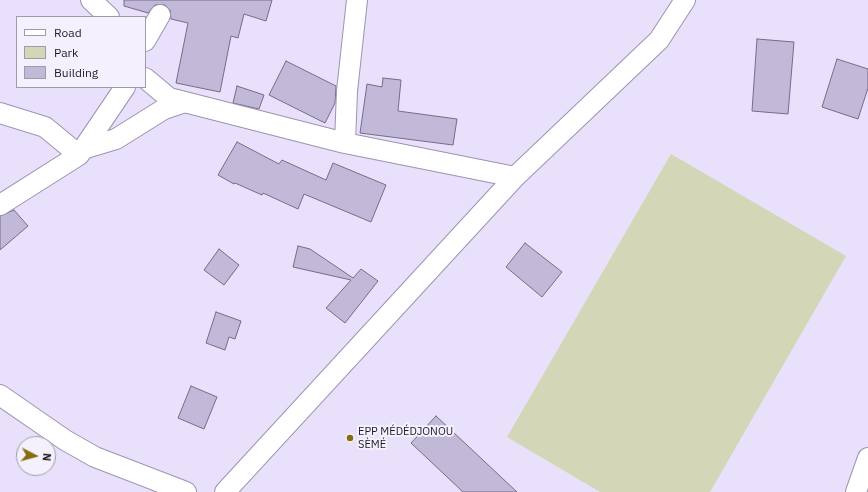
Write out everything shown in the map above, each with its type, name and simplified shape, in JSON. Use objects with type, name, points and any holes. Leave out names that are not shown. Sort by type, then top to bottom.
[{"type":"street","points":[[91,0],[108,16]]},
{"type":"street","points":[[346,143],[347,91],[357,0]]},
{"type":"street","points":[[225,492],[515,177],[659,40],[685,0]]},
{"type":"street","points":[[146,39],[160,15]]},
{"type":"street","points":[[146,79],[169,98],[346,143],[515,177]]},
{"type":"street","points":[[81,152],[124,88]]},
{"type":"street","points":[[0,205],[81,152],[116,139],[164,109],[185,102]]},
{"type":"street","points":[[0,113],[45,127],[81,152]]},
{"type":"street","points":[[0,395],[65,440],[95,457],[186,492]]},
{"type":"street","points":[[856,492],[868,458]]},
{"type":"green space","points":[[671,154],[846,256],[710,492],[600,492],[507,437]]},
{"type":"building","points":[[124,0],[272,0],[266,21],[244,14],[238,38],[231,36],[220,92],[176,83],[188,23],[171,19],[170,10],[165,5],[155,5],[148,13],[124,6]]},
{"type":"building","points":[[757,39],[794,42],[788,114],[752,111]]},
{"type":"building","points":[[837,59],[868,69],[868,88],[858,119],[822,107]]},
{"type":"building","points":[[286,61],[336,86],[335,103],[325,123],[269,95]]},
{"type":"building","points":[[383,78],[401,80],[398,111],[457,119],[453,145],[360,133],[367,84],[382,87]]},
{"type":"building","points":[[237,86],[264,95],[259,109],[233,103]]},
{"type":"building","points":[[237,142],[279,164],[282,160],[326,180],[333,163],[386,185],[371,222],[304,194],[298,209],[263,193],[262,195],[235,183],[234,184],[218,175]]},
{"type":"building","points":[[14,210],[28,226],[0,250],[0,216]]},
{"type":"building","points":[[525,243],[562,272],[542,297],[506,267]]},
{"type":"building","points":[[298,246],[310,249],[353,278],[361,269],[378,281],[345,323],[326,308],[351,280],[293,267]]},
{"type":"building","points":[[219,249],[239,265],[224,285],[204,270]]},
{"type":"building","points":[[216,312],[241,321],[235,339],[229,337],[225,350],[206,343]]},
{"type":"building","points":[[191,386],[217,397],[204,429],[178,418]]},
{"type":"building","points":[[436,416],[517,492],[463,492],[411,443]]},
{"type":"place","name":"EPP MÉDÉDJONOU SÈMÉ","points":[[350,438]]}]
